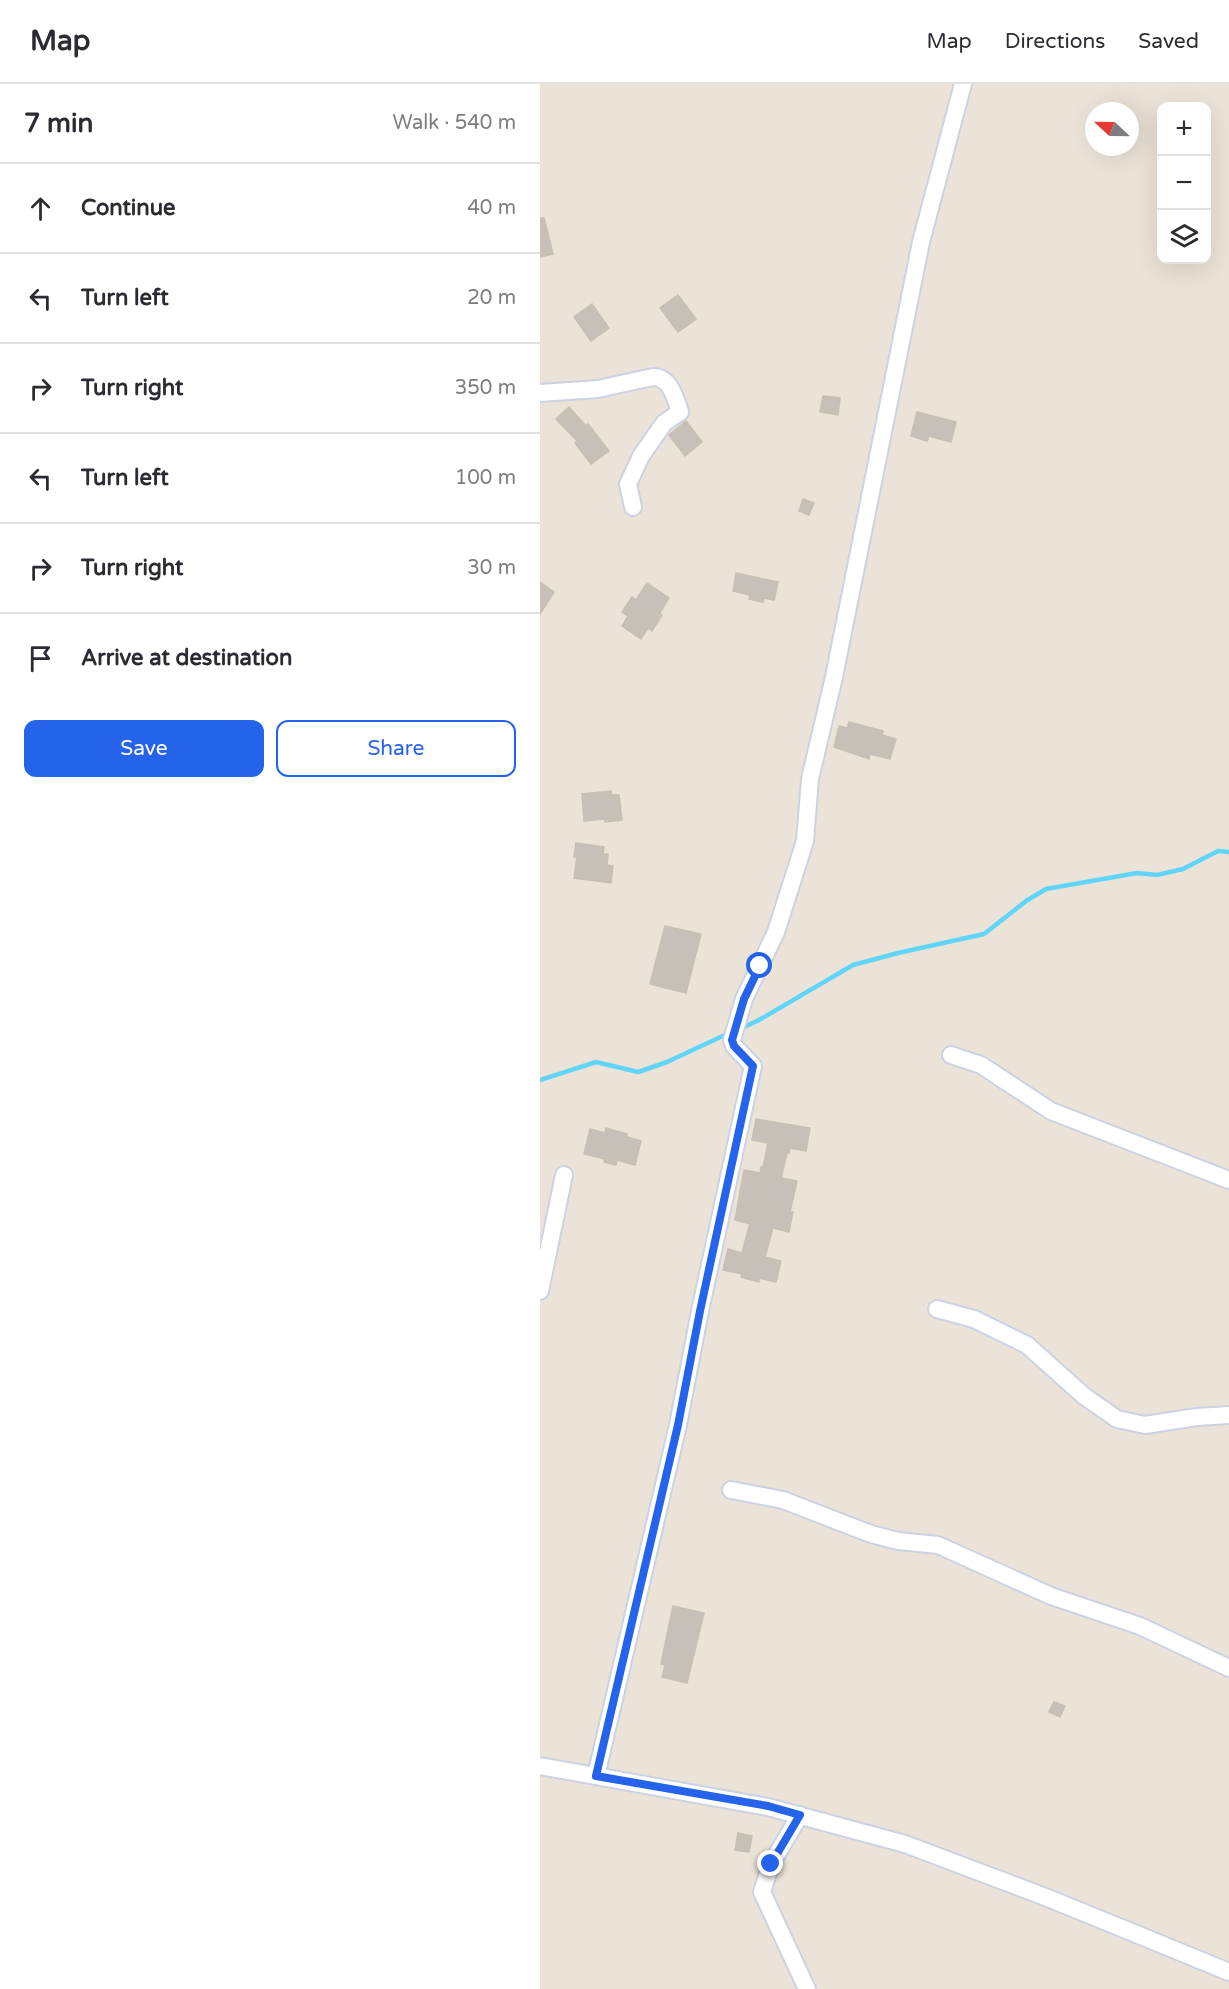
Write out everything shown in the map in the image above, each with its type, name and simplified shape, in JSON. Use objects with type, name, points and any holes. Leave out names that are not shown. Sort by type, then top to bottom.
[{"type":"street","points":[[596,1776],[678,1425],[753,1066],[734,1046],[732,1040],[744,999],[776,932],[805,842],[810,779],[834,677],[921,242],[963,84]]},
{"type":"street","points":[[540,393],[598,388],[653,377],[661,377],[665,380],[680,412],[664,423],[641,456],[628,484],[633,507]]},
{"type":"street","points":[[951,1054],[981,1065],[1051,1111],[1229,1179]]},
{"type":"street","points":[[540,1291],[564,1175]]},
{"type":"street","points":[[937,1309],[974,1319],[1027,1345],[1084,1396],[1117,1419],[1145,1425],[1229,1415]]},
{"type":"street","points":[[731,1490],[783,1500],[898,1541],[938,1545],[1051,1596],[1140,1626],[1229,1668]]},
{"type":"street","points":[[540,1766],[768,1806],[905,1844],[977,1869],[1229,1972]]},
{"type":"street","points":[[800,1815],[771,1864],[762,1892],[807,1989]]},
{"type":"building","points":[[540,218],[544,218],[553,254],[540,257]]},
{"type":"building","points":[[678,295],[696,319],[678,332],[660,308]]},
{"type":"building","points":[[592,304],[609,328],[591,341],[574,317]]},
{"type":"building","points":[[823,396],[840,398],[838,415],[820,412]]},
{"type":"building","points":[[569,407],[586,426],[588,424],[609,451],[591,464],[575,443],[577,441],[556,419]]},
{"type":"building","points":[[917,412],[956,422],[951,442],[929,436],[927,441],[911,436]]},
{"type":"building","points":[[686,421],[702,442],[685,456],[669,435]]},
{"type":"building","points":[[803,499],[814,503],[809,515],[799,511]]},
{"type":"building","points":[[736,573],[778,582],[774,600],[764,598],[763,602],[749,599],[750,595],[733,591]]},
{"type":"building","points":[[540,582],[554,592],[540,614]]},
{"type":"building","points":[[647,583],[669,598],[652,631],[648,628],[641,639],[622,626],[628,616],[622,612],[632,597],[636,600]]},
{"type":"building","points":[[849,722],[883,731],[882,735],[896,739],[890,759],[870,754],[869,759],[834,747],[839,726],[847,728]]},
{"type":"building","points":[[611,791],[611,795],[619,795],[622,820],[584,821],[582,794]]},
{"type":"building","points":[[576,843],[604,847],[603,854],[608,854],[607,865],[613,866],[611,883],[574,878]]},
{"type":"building","points":[[665,926],[701,934],[686,993],[650,984]]},
{"type":"building","points":[[756,1119],[810,1128],[806,1151],[790,1148],[781,1178],[797,1181],[790,1212],[793,1212],[789,1232],[773,1228],[765,1257],[781,1261],[776,1282],[759,1278],[759,1282],[741,1277],[742,1274],[723,1270],[728,1249],[742,1253],[750,1224],[735,1220],[744,1170],[760,1173],[763,1167],[768,1143],[752,1140]]},
{"type":"building","points":[[606,1128],[641,1141],[635,1165],[617,1160],[616,1165],[604,1162],[605,1159],[584,1154],[590,1129],[605,1133]]},
{"type":"building","points":[[673,1606],[704,1613],[687,1683],[662,1677],[665,1665],[661,1664]]},
{"type":"building","points":[[1054,1702],[1065,1706],[1060,1717],[1049,1712]]},
{"type":"building","points":[[738,1833],[752,1836],[749,1852],[735,1850]]},
{"type":"waterway","points":[[740,1029],[853,965],[984,934],[1026,901],[1046,889],[1137,873],[1157,875],[1183,869],[1218,851],[1229,852]]},
{"type":"waterway","points":[[540,1080],[596,1062],[638,1072],[667,1062],[729,1033]]},
{"type":"route","points":[[760,966],[744,999],[732,1040],[734,1046],[753,1066],[678,1425],[596,1776],[768,1806],[800,1815],[771,1864]]}]
